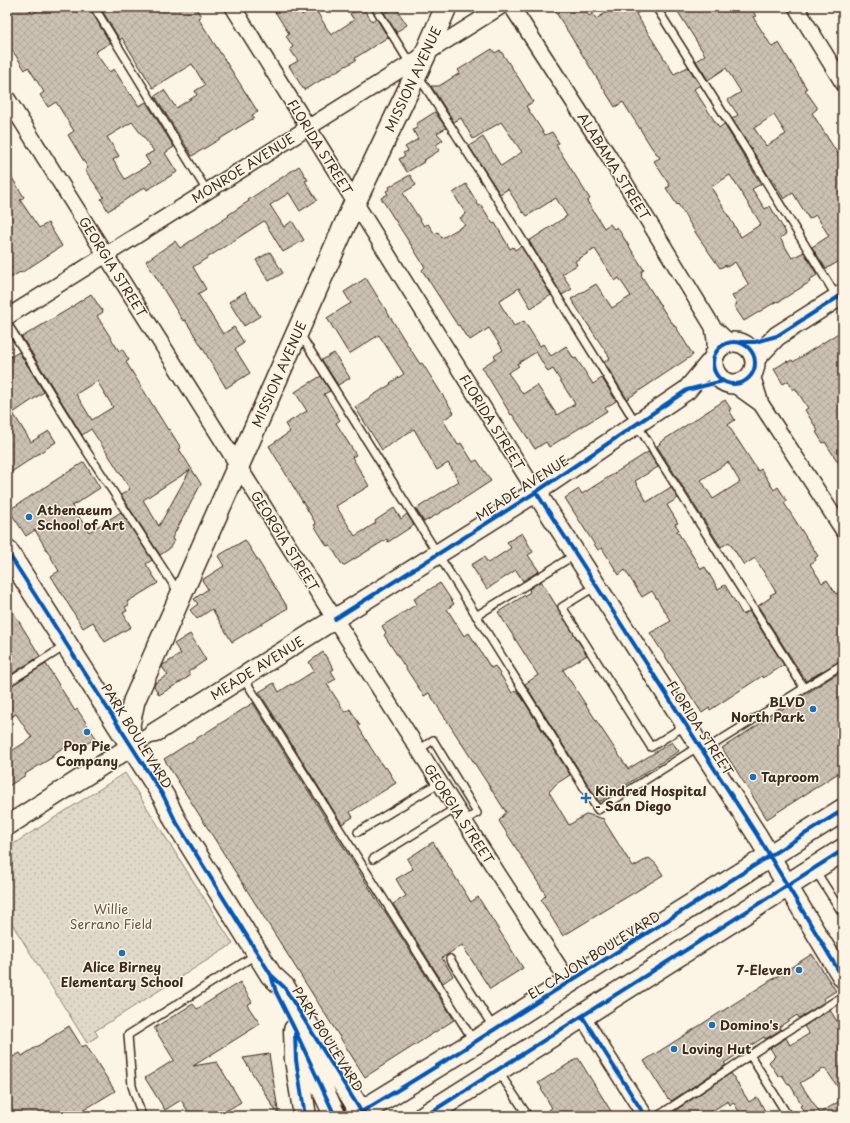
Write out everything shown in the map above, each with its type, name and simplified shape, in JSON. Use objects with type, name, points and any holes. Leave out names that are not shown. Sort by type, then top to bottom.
[{"type":"main road","name":"MISSION AVENUE","points":[[132,746],[129,725],[134,701],[417,63],[446,7]]},
{"type":"main road","name":"PARK BOULEVARD","points":[[7,551],[164,797],[175,820],[271,975],[276,992],[334,1116]]},
{"type":"main road","name":"EL CAJON BOULEVARD","points":[[360,1115],[843,810]]},
{"type":"main road","points":[[425,1116],[843,850]]},
{"type":"main road","name":"PARK BOULEVARD","points":[[271,975],[284,987],[360,1115]]},
{"type":"main road","points":[[295,1030],[296,1060],[305,1116]]},
{"type":"street","name":"FLORIDA STREET","points":[[233,7],[536,492],[770,856],[842,974]]},
{"type":"street","name":"MONROE AVENUE","points":[[7,317],[308,127],[417,63],[500,7]]},
{"type":"street","name":"ALABAMA STREET","points":[[512,7],[608,155],[713,327],[724,349]]},
{"type":"street","points":[[796,7],[843,84]]},
{"type":"street","name":"GEORGIA STREET","points":[[7,98],[237,466],[439,783],[569,982]]},
{"type":"street","points":[[724,349],[777,336],[841,300]]},
{"type":"street","points":[[728,383],[740,383],[747,380],[753,367],[777,336]]},
{"type":"street","points":[[724,349],[750,349],[761,404],[843,530]]},
{"type":"street","points":[[724,349],[714,369],[716,374],[761,404]]},
{"type":"street","name":"MEADE AVENUE","points":[[7,826],[536,492],[636,423],[687,390],[724,349]]},
{"type":"street","name":"MEADE AVENUE","points":[[687,390],[728,383]]},
{"type":"street","points":[[582,1016],[645,1116]]},
{"type":"lane","points":[[94,7],[207,191]]},
{"type":"lane","points":[[375,7],[417,63],[489,186],[636,423],[804,688]]},
{"type":"lane","points":[[656,7],[841,300]]},
{"type":"lane","points":[[7,323],[82,444],[180,595]]},
{"type":"lane","points":[[298,331],[436,554],[598,810],[843,664]]},
{"type":"lane","points":[[476,616],[576,554]]},
{"type":"lane","points":[[597,586],[562,608],[651,747],[686,725]]},
{"type":"lane","points":[[7,683],[67,645]]},
{"type":"lane","points":[[243,677],[474,1043]]},
{"type":"lane","points":[[419,750],[433,740],[477,813],[464,821]]},
{"type":"lane","points":[[358,832],[439,783]]},
{"type":"lane","points":[[373,859],[456,808]]},
{"type":"lane","points":[[814,869],[843,914]]},
{"type":"lane","points":[[137,1116],[141,1113],[132,1086],[128,1035],[258,953]]},
{"type":"lane","points":[[450,959],[495,1029]]},
{"type":"lane","points":[[658,1116],[843,996]]},
{"type":"lane","points":[[750,1055],[788,1116]]},
{"type":"lane","points":[[498,1070],[528,1116]]},
{"type":"green space","name":"Willie Serrano Field","points":[[125,773],[233,944],[95,1031],[98,1036],[87,1043],[7,916],[7,848]]},
{"type":"building","points":[[7,7],[28,7],[32,14],[42,7],[89,7],[110,43],[95,52],[109,72],[114,69],[130,95],[131,94],[139,106],[146,102],[174,147],[165,153],[177,172],[147,190],[145,187],[108,211],[101,199],[104,197],[85,170],[88,168],[68,135],[74,131],[56,102],[48,107],[40,95],[44,92],[28,67],[25,70],[7,42]],"holes":[[[132,122],[154,151],[145,156],[150,164],[125,179],[113,160],[119,156],[107,137]]]},
{"type":"building","points":[[100,7],[195,7],[201,16],[198,18],[258,112],[252,115],[254,118],[192,156],[155,96],[164,90],[176,108],[197,95],[195,91],[205,85],[192,64],[153,88],[122,38],[120,40]]},
{"type":"building","points":[[272,7],[297,7],[302,15],[314,7],[331,35],[354,20],[350,14],[362,7],[372,21],[376,18],[388,37],[355,58],[356,60],[304,90],[289,66],[298,61],[290,49],[293,47],[286,36],[289,35],[288,32]]},
{"type":"building","points":[[394,7],[407,25],[396,32],[384,13]]},
{"type":"building","points":[[561,7],[583,7],[589,16],[593,13],[596,19],[615,7],[647,7],[636,14],[674,74],[688,67],[700,85],[694,89],[719,128],[724,124],[761,184],[752,189],[765,209],[770,206],[785,231],[786,234],[780,238],[792,258],[804,252],[817,275],[809,280],[810,282],[744,321],[734,306],[737,304],[732,296],[749,285],[735,262],[727,267],[726,265],[720,268],[666,188],[670,186],[654,161],[660,158],[623,102],[615,107],[555,11]],"holes":[[[730,175],[761,224],[741,237],[711,187]]]},
{"type":"building","points":[[675,7],[750,7],[756,16],[753,17],[772,47],[779,43],[807,89],[805,90],[817,107],[817,109],[812,113],[843,162],[843,259],[826,269],[812,247],[829,236],[816,215],[809,219],[793,193],[784,199],[732,119],[738,115],[728,100],[741,92],[726,68],[708,80],[696,61],[705,55]],"holes":[[[774,115],[786,134],[766,146],[754,128]]]},
{"type":"building","points":[[492,49],[495,53],[500,50],[520,80],[533,102],[526,106],[545,135],[552,132],[559,143],[556,145],[590,199],[587,201],[604,228],[610,224],[614,229],[617,227],[644,270],[641,272],[641,275],[693,355],[627,399],[604,362],[610,358],[571,299],[596,284],[612,308],[631,296],[619,278],[615,281],[595,249],[575,261],[577,265],[562,274],[572,289],[562,295],[529,241],[567,216],[556,198],[527,216],[524,212],[523,213],[508,189],[500,194],[469,146],[483,137],[501,166],[522,152],[501,122],[473,139],[461,118],[454,122],[431,86],[439,86],[460,73],[458,70]]},
{"type":"building","points":[[435,112],[446,128],[437,133],[443,140],[436,145],[440,150],[407,172],[399,159],[405,156],[403,153],[408,151],[405,147],[418,139],[413,130],[418,127],[416,124]]},
{"type":"building","points":[[299,166],[308,180],[305,181],[317,200],[300,211],[289,193],[270,205],[284,227],[292,221],[304,240],[283,252],[264,221],[193,267],[206,289],[198,294],[223,334],[234,327],[244,343],[235,349],[250,373],[226,388],[199,342],[185,320],[183,321],[146,261],[175,241],[180,248],[229,216],[228,215],[249,201],[248,200]]},
{"type":"building","points":[[7,170],[24,197],[20,200],[39,228],[48,223],[62,246],[21,273],[20,272],[7,280]]},
{"type":"building","points":[[410,175],[416,185],[403,193],[424,226],[428,224],[435,234],[438,232],[442,238],[465,225],[460,218],[466,214],[453,193],[466,184],[479,206],[481,205],[493,224],[495,223],[510,249],[513,247],[515,250],[521,246],[551,295],[531,308],[519,288],[499,302],[514,326],[524,321],[540,346],[543,344],[551,356],[566,346],[574,359],[576,358],[593,384],[602,378],[616,401],[605,408],[607,411],[549,447],[546,442],[535,449],[512,414],[511,415],[482,367],[496,358],[494,356],[503,350],[489,328],[470,340],[468,337],[467,338],[459,325],[458,326],[422,270],[425,267],[381,198],[388,194],[386,191],[390,189],[389,187]],"holes":[[[536,352],[548,372],[553,369],[575,404],[557,415],[537,385],[523,394],[508,373],[519,366],[517,364]]]},
{"type":"building","points":[[270,252],[283,273],[269,281],[256,260]]},
{"type":"building","points":[[366,278],[420,364],[422,363],[454,413],[443,420],[458,445],[461,443],[473,462],[477,460],[491,481],[448,509],[424,522],[416,509],[459,481],[448,463],[437,470],[414,429],[382,450],[355,407],[404,374],[379,335],[349,354],[327,318],[351,303],[344,292]]},
{"type":"building","points":[[245,292],[260,316],[244,326],[229,302]]},
{"type":"building","points":[[91,294],[103,312],[97,316],[119,351],[122,349],[129,360],[126,362],[168,430],[169,429],[181,448],[179,449],[201,484],[172,538],[174,541],[169,549],[160,555],[121,495],[130,489],[113,462],[91,429],[82,435],[22,337]],"holes":[[[97,381],[113,407],[92,420],[76,394]],[[190,470],[159,526],[143,500]]]},
{"type":"building","points":[[843,330],[843,470],[825,442],[823,443],[816,432],[818,431],[805,410],[808,408],[795,388],[793,390],[788,381],[783,384],[774,369],[787,361],[792,360],[793,362]]},
{"type":"building","points":[[19,352],[44,392],[13,413],[31,442],[49,431],[56,442],[7,475],[7,359]]},
{"type":"building","points":[[334,353],[350,378],[338,385],[322,360]]},
{"type":"building","points":[[321,376],[330,391],[324,394],[340,420],[336,423],[356,455],[352,457],[369,486],[336,506],[355,536],[376,523],[375,521],[394,508],[401,519],[407,514],[414,525],[388,542],[387,539],[343,566],[330,545],[327,546],[314,525],[316,524],[269,446],[290,432],[285,424],[307,411],[295,392]]},
{"type":"building","points":[[725,400],[731,409],[729,410],[735,420],[728,425],[758,471],[761,469],[774,490],[778,487],[787,501],[784,503],[818,556],[815,558],[816,560],[810,564],[822,583],[827,580],[836,594],[843,590],[843,659],[806,681],[758,606],[771,597],[770,595],[776,592],[755,558],[744,565],[729,542],[721,547],[657,446],[660,444],[659,443]],"holes":[[[728,462],[740,482],[713,499],[701,480]]]},
{"type":"building","points":[[648,452],[658,467],[635,481],[647,502],[671,487],[678,498],[667,505],[678,523],[675,524],[679,530],[677,531],[701,569],[705,567],[718,589],[725,585],[743,615],[749,611],[784,665],[763,678],[762,676],[710,710],[709,708],[702,713],[650,633],[671,621],[652,591],[642,597],[625,570],[619,575],[602,548],[598,550],[565,498],[579,489],[582,494]]},
{"type":"building","points":[[84,462],[100,488],[72,506],[89,532],[121,512],[152,560],[146,564],[158,583],[127,602],[129,605],[125,607],[127,611],[123,613],[131,627],[105,642],[93,622],[83,628],[51,576],[59,571],[35,530],[26,536],[9,510]]},
{"type":"building","points":[[522,533],[533,552],[528,555],[539,571],[523,581],[516,570],[487,589],[471,565],[484,557],[488,563],[511,548],[507,542]]},
{"type":"building","points":[[245,540],[288,608],[232,642],[212,609],[197,619],[190,610],[198,604],[194,599],[208,589],[202,580],[224,566],[218,556]]},
{"type":"building","points":[[541,581],[587,655],[563,670],[628,769],[672,742],[679,751],[599,802],[525,684],[538,675],[498,612],[530,592],[529,589]]},
{"type":"building","points":[[440,583],[454,604],[447,609],[464,636],[469,633],[491,668],[495,666],[512,693],[517,690],[570,775],[556,784],[549,792],[569,825],[587,814],[604,819],[633,867],[649,858],[656,864],[663,875],[563,936],[541,900],[546,895],[499,821],[506,812],[429,693],[424,696],[384,635],[386,633],[382,626],[417,604],[414,599]]},
{"type":"building","points":[[7,602],[40,656],[7,677]]},
{"type":"building","points":[[190,634],[206,660],[188,672],[190,676],[159,695],[154,686],[155,683],[168,675],[162,667],[163,665],[181,654],[174,644]]},
{"type":"building","points":[[323,652],[334,669],[331,671],[336,679],[327,684],[345,712],[350,709],[360,725],[358,726],[371,748],[396,783],[350,812],[353,817],[342,824],[259,692],[274,683],[279,692],[291,684],[292,685],[314,671],[309,662]]},
{"type":"building","points":[[46,664],[75,711],[77,709],[96,738],[75,751],[70,743],[52,755],[53,757],[7,787],[7,754],[32,738],[16,714],[7,720],[7,688]]},
{"type":"building","name":"BLVD North Park","points":[[843,670],[843,770],[767,819],[722,748]]},
{"type":"building","points":[[253,703],[454,1020],[365,1077],[164,759]]},
{"type":"building","points":[[433,842],[471,902],[478,897],[523,968],[490,989],[462,945],[442,958],[453,976],[443,983],[393,904],[406,896],[396,879],[413,869],[407,859]]},
{"type":"building","points":[[812,954],[836,991],[823,999],[825,1002],[799,1018],[797,1015],[779,1027],[781,1030],[765,1039],[764,1037],[724,1063],[726,1065],[671,1101],[669,1098],[668,1099],[644,1061]]},
{"type":"building","points":[[240,982],[252,1002],[247,1005],[260,1024],[193,1066],[217,1062],[241,1102],[218,1116],[191,1116],[181,1100],[165,1110],[145,1078],[174,1060],[154,1028],[193,1004],[197,1009]]},
{"type":"building","points":[[830,1010],[843,1031],[843,1095],[825,1068],[800,1083],[820,1113],[843,1099],[843,1116],[807,1116],[800,1106],[802,1105],[789,1083],[788,1084],[782,1075],[779,1077],[769,1062],[775,1056],[770,1048],[786,1038],[790,1045],[809,1034],[804,1026]]},
{"type":"building","points":[[69,1026],[82,1047],[86,1045],[115,1091],[74,1116],[7,1116],[7,1060],[20,1053],[22,1056]]},
{"type":"building","points":[[269,1054],[279,1116],[243,1058]]},
{"type":"building","points":[[578,1058],[614,1116],[539,1116],[552,1108],[538,1083]]},
{"type":"building","points":[[731,1073],[749,1102],[757,1097],[768,1116],[742,1116],[733,1102],[730,1105],[728,1101],[704,1116],[680,1116],[676,1110]]},
{"type":"cycle path","points":[[740,342],[755,342],[777,336],[843,294]]},
{"type":"cycle path","points":[[730,342],[738,342],[746,345],[752,351],[755,363],[752,375],[746,381],[738,384],[730,384],[722,381],[716,375],[713,367],[713,359],[716,351],[722,345],[730,342]]},
{"type":"cycle path","points":[[335,619],[536,492],[687,390],[723,381]]},
{"type":"cycle path","points":[[536,492],[757,835],[843,978]]},
{"type":"cycle path","points":[[7,551],[164,797],[175,820],[271,975],[284,987],[364,1116]]},
{"type":"cycle path","points":[[361,1112],[440,1064],[843,810]]},
{"type":"cycle path","points":[[425,1116],[843,850]]},
{"type":"cycle path","points":[[271,975],[276,992],[335,1116]]},
{"type":"cycle path","points":[[582,1016],[645,1116]]},
{"type":"cycle path","points":[[295,1034],[296,1060],[305,1116]]},
{"type":"place","name":"Athenaeum School of Art","points":[[29,517]]},
{"type":"place","name":"BLVD North Park","points":[[813,709]]},
{"type":"place","name":"Pop Pie Company","points":[[87,732]]},
{"type":"place","name":"Taproom","points":[[753,777]]},
{"type":"place","name":"Kindred Hospital - San Diego","points":[[586,798]]},
{"type":"place","name":"Alice Birney Elementary School","points":[[122,953]]},
{"type":"place","name":"7-Eleven","points":[[799,970]]},
{"type":"place","name":"Domino's","points":[[712,1025]]},
{"type":"place","name":"Loving Hut","points":[[674,1049]]}]
